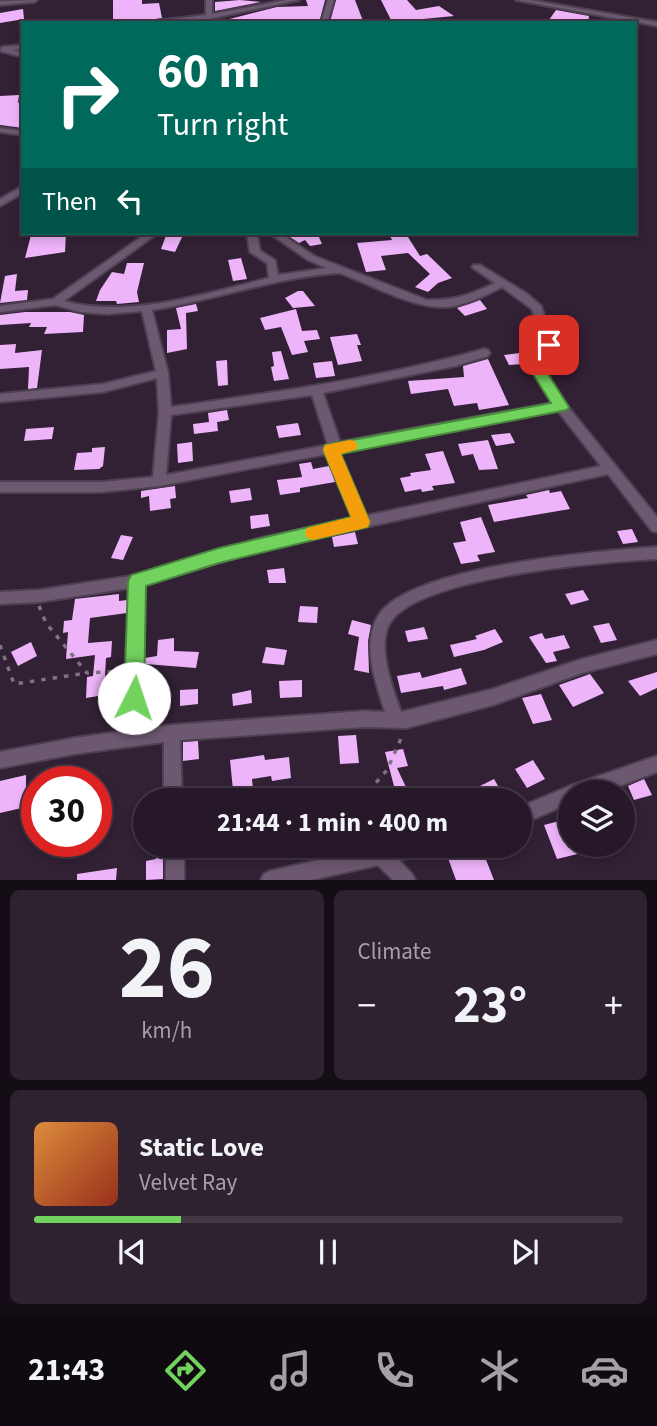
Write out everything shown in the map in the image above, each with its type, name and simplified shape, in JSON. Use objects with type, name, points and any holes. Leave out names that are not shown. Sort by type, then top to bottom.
[{"type":"street","points":[[0,4],[34,0]]},
{"type":"street","points":[[209,0],[209,17]]},
{"type":"street","points":[[174,21],[296,0]]},
{"type":"street","points":[[325,21],[331,0]]},
{"type":"street","points":[[519,0],[657,24]]},
{"type":"street","points":[[1,49],[21,47]]},
{"type":"street","points":[[1,49],[21,54]]},
{"type":"street","points":[[0,130],[21,133]]},
{"type":"street","points":[[2,201],[21,190]]},
{"type":"street","points":[[2,201],[21,200]]},
{"type":"street","points":[[0,309],[56,302],[150,235]]},
{"type":"street","points":[[253,235],[255,252],[272,262],[274,281]]},
{"type":"street","points":[[277,235],[311,258],[431,304],[471,298],[503,283]]},
{"type":"street","points":[[477,267],[537,308],[543,320],[551,353],[541,374],[561,407],[657,527]]},
{"type":"street","points":[[56,302],[70,309],[112,310],[146,307],[293,275],[340,270]]},
{"type":"street","points":[[146,307],[162,373],[165,412],[159,481]]},
{"type":"street","points":[[165,412],[316,390],[455,362],[484,353]]},
{"type":"street","points":[[0,398],[103,388],[162,373]]},
{"type":"street","points":[[316,390],[333,449],[361,522]]},
{"type":"street","points":[[0,487],[102,487],[159,481],[561,407]]},
{"type":"street","points":[[0,598],[39,596],[137,581],[236,551],[610,469]]},
{"type":"street","points":[[400,719],[381,673],[377,642],[384,618],[392,607],[413,594],[545,562],[600,555],[657,553]]},
{"type":"street","points":[[133,738],[137,581]]},
{"type":"street","points":[[0,760],[172,733],[284,724],[400,719],[493,697],[582,666],[657,647]]},
{"type":"street","points":[[172,733],[173,788]]},
{"type":"street","points":[[612,780],[657,764]]},
{"type":"street","points":[[532,811],[558,800]]},
{"type":"street","points":[[174,858],[175,880]]},
{"type":"street","points":[[270,880],[305,876],[370,858]]},
{"type":"street","points":[[384,858],[406,880]]},
{"type":"path","points":[[39,596],[38,603],[46,623],[87,673]]},
{"type":"path","points":[[0,645],[14,684],[87,673],[136,671]]},
{"type":"path","points":[[372,788],[384,775],[400,747],[400,719]]},
{"type":"building","points":[[113,0],[142,0],[142,4],[159,3],[162,18],[146,21],[113,20]]},
{"type":"building","points":[[306,0],[325,0],[320,21],[222,21],[277,7],[308,6]]},
{"type":"building","points":[[336,0],[355,0],[363,21],[330,21]]},
{"type":"building","points":[[381,0],[407,0],[416,10],[439,6],[454,16],[402,21],[392,21]]},
{"type":"building","points":[[215,2],[261,2],[215,11]]},
{"type":"building","points":[[23,9],[24,19],[0,23],[0,13]]},
{"type":"building","points":[[556,10],[589,16],[588,21],[549,20]]},
{"type":"building","points":[[19,95],[21,128],[0,125],[0,96]]},
{"type":"building","points":[[31,235],[66,235],[65,252],[25,258]]},
{"type":"building","points":[[166,235],[183,235],[175,252],[161,249]]},
{"type":"building","points":[[287,235],[318,235],[322,244],[310,246],[305,240],[299,243]]},
{"type":"building","points":[[407,235],[420,256],[427,254],[452,278],[438,283],[428,292],[415,287],[430,274],[408,253],[381,256],[386,270],[366,272],[357,243],[392,240],[390,236]]},
{"type":"building","points":[[241,258],[247,279],[233,281],[228,260]]},
{"type":"building","points":[[127,263],[144,263],[137,292],[139,302],[117,304],[116,301],[96,301],[112,272],[124,274]]},
{"type":"building","points":[[17,274],[15,291],[28,290],[27,300],[0,303],[5,276]]},
{"type":"building","points":[[303,291],[315,306],[293,308],[285,298]]},
{"type":"building","points":[[480,300],[487,309],[465,316],[457,308]]},
{"type":"building","points":[[196,304],[198,311],[186,313],[187,349],[167,353],[167,330],[181,329],[176,308]]},
{"type":"building","points":[[296,309],[302,331],[317,330],[320,339],[304,341],[308,352],[292,355],[281,327],[265,330],[260,318]]},
{"type":"building","points":[[70,312],[84,315],[83,332],[44,334],[47,327],[29,327],[31,323],[0,325],[0,315]]},
{"type":"building","points":[[357,334],[362,361],[338,365],[330,337]]},
{"type":"building","points":[[16,344],[15,353],[42,350],[37,388],[28,389],[29,367],[0,369],[0,345]]},
{"type":"building","points":[[281,351],[289,379],[274,381],[272,352]]},
{"type":"building","points":[[532,353],[536,363],[509,365],[504,355]]},
{"type":"building","points":[[488,359],[509,405],[479,410],[477,403],[454,406],[448,389],[411,394],[408,381],[464,377],[463,366]]},
{"type":"building","points":[[227,360],[228,385],[218,386],[216,361]]},
{"type":"building","points":[[332,361],[335,376],[316,378],[313,363]]},
{"type":"building","points":[[227,410],[229,420],[217,422],[218,431],[194,434],[193,424],[209,422],[208,413]]},
{"type":"building","points":[[298,423],[301,435],[279,438],[276,426]]},
{"type":"building","points":[[54,427],[52,439],[24,441],[26,429]]},
{"type":"building","points":[[510,433],[515,443],[496,446],[491,435]]},
{"type":"building","points":[[488,440],[498,469],[479,470],[473,454],[462,456],[458,444]]},
{"type":"building","points":[[192,442],[193,461],[178,463],[177,444]]},
{"type":"building","points":[[105,447],[103,466],[99,469],[74,470],[77,453],[92,452],[92,448]]},
{"type":"building","points":[[443,451],[455,483],[432,486],[434,490],[405,492],[400,478],[411,476],[410,473],[431,470],[425,454]]},
{"type":"building","points":[[311,462],[313,469],[329,466],[335,482],[300,488],[300,492],[280,495],[277,480],[302,477],[299,464]]},
{"type":"building","points":[[175,486],[176,498],[170,499],[171,508],[150,511],[149,496],[141,498],[141,491]]},
{"type":"building","points":[[250,488],[252,500],[231,503],[229,491]]},
{"type":"building","points":[[549,490],[550,493],[561,491],[570,509],[494,522],[488,505],[528,498],[526,495]]},
{"type":"building","points":[[268,514],[270,526],[251,529],[250,516]]},
{"type":"building","points":[[481,517],[495,552],[477,555],[480,561],[461,564],[453,543],[466,541],[460,522]]},
{"type":"building","points":[[632,529],[638,542],[623,544],[617,531]]},
{"type":"building","points":[[355,532],[358,544],[334,547],[332,537]]},
{"type":"building","points":[[121,535],[133,537],[123,560],[111,558]]},
{"type":"building","points":[[284,568],[286,583],[269,583],[267,570]]},
{"type":"building","points":[[583,590],[589,600],[571,605],[565,594]]},
{"type":"building","points":[[119,594],[119,601],[127,600],[127,613],[90,618],[88,643],[112,641],[111,657],[106,658],[104,695],[86,698],[87,677],[93,676],[95,655],[66,659],[68,632],[63,633],[64,621],[72,620],[75,599]]},
{"type":"building","points":[[300,606],[318,607],[317,623],[298,622]]},
{"type":"building","points":[[352,620],[371,625],[368,641],[369,673],[354,670],[359,637],[348,634]]},
{"type":"building","points":[[609,623],[617,640],[601,643],[593,626]]},
{"type":"building","points":[[424,627],[428,639],[408,642],[405,631]]},
{"type":"building","points":[[495,629],[503,642],[454,657],[450,645],[477,639],[475,636]]},
{"type":"building","points":[[542,633],[545,639],[564,635],[570,648],[553,652],[557,661],[546,663],[529,637]]},
{"type":"building","points":[[174,638],[174,651],[199,652],[196,668],[145,664],[145,658],[157,656],[158,640]]},
{"type":"building","points":[[31,642],[37,656],[18,666],[11,652]]},
{"type":"building","points":[[266,647],[287,650],[284,665],[262,663]]},
{"type":"building","points":[[461,668],[467,684],[444,690],[443,686],[401,693],[397,676],[420,672],[422,678]]},
{"type":"building","points":[[657,672],[657,688],[640,696],[628,681]]},
{"type":"building","points":[[590,674],[604,693],[573,707],[559,685]]},
{"type":"building","points":[[158,678],[157,702],[144,703],[145,679]]},
{"type":"building","points":[[302,680],[302,697],[280,698],[279,681]]},
{"type":"building","points":[[198,689],[198,704],[180,706],[180,690]]},
{"type":"building","points":[[251,690],[252,703],[233,706],[232,694]]},
{"type":"building","points":[[541,694],[552,720],[533,724],[522,698]]},
{"type":"building","points":[[124,697],[123,719],[108,721],[109,699]]},
{"type":"building","points":[[356,735],[359,763],[340,764],[338,736]]},
{"type":"building","points":[[198,741],[199,759],[183,761],[183,742]]},
{"type":"building","points":[[403,749],[408,766],[397,768],[406,788],[390,788],[394,786],[385,752]]},
{"type":"building","points":[[264,755],[265,760],[289,757],[291,778],[272,781],[271,776],[252,779],[253,788],[233,788],[230,760]]},
{"type":"building","points":[[533,760],[545,779],[527,788],[515,769]]},
{"type":"building","points":[[21,776],[21,808],[0,813],[0,781]]},
{"type":"building","points":[[494,779],[499,788],[476,788]]},
{"type":"building","points":[[644,779],[652,795],[635,800],[635,783]]},
{"type":"building","points":[[558,821],[558,857],[565,857],[557,859],[544,825]]},
{"type":"building","points":[[163,858],[163,879],[146,880],[146,861]]},
{"type":"building","points":[[448,858],[485,858],[494,880],[456,880]]},
{"type":"building","points":[[117,868],[116,880],[77,880],[77,874]]},
{"type":"slow traffic","points":[[313,533],[361,522],[331,450],[350,446]]},
{"type":"route","points":[[134,698],[137,581],[219,555],[361,522],[331,450],[457,424],[561,407],[541,374],[550,357],[549,345]]}]
